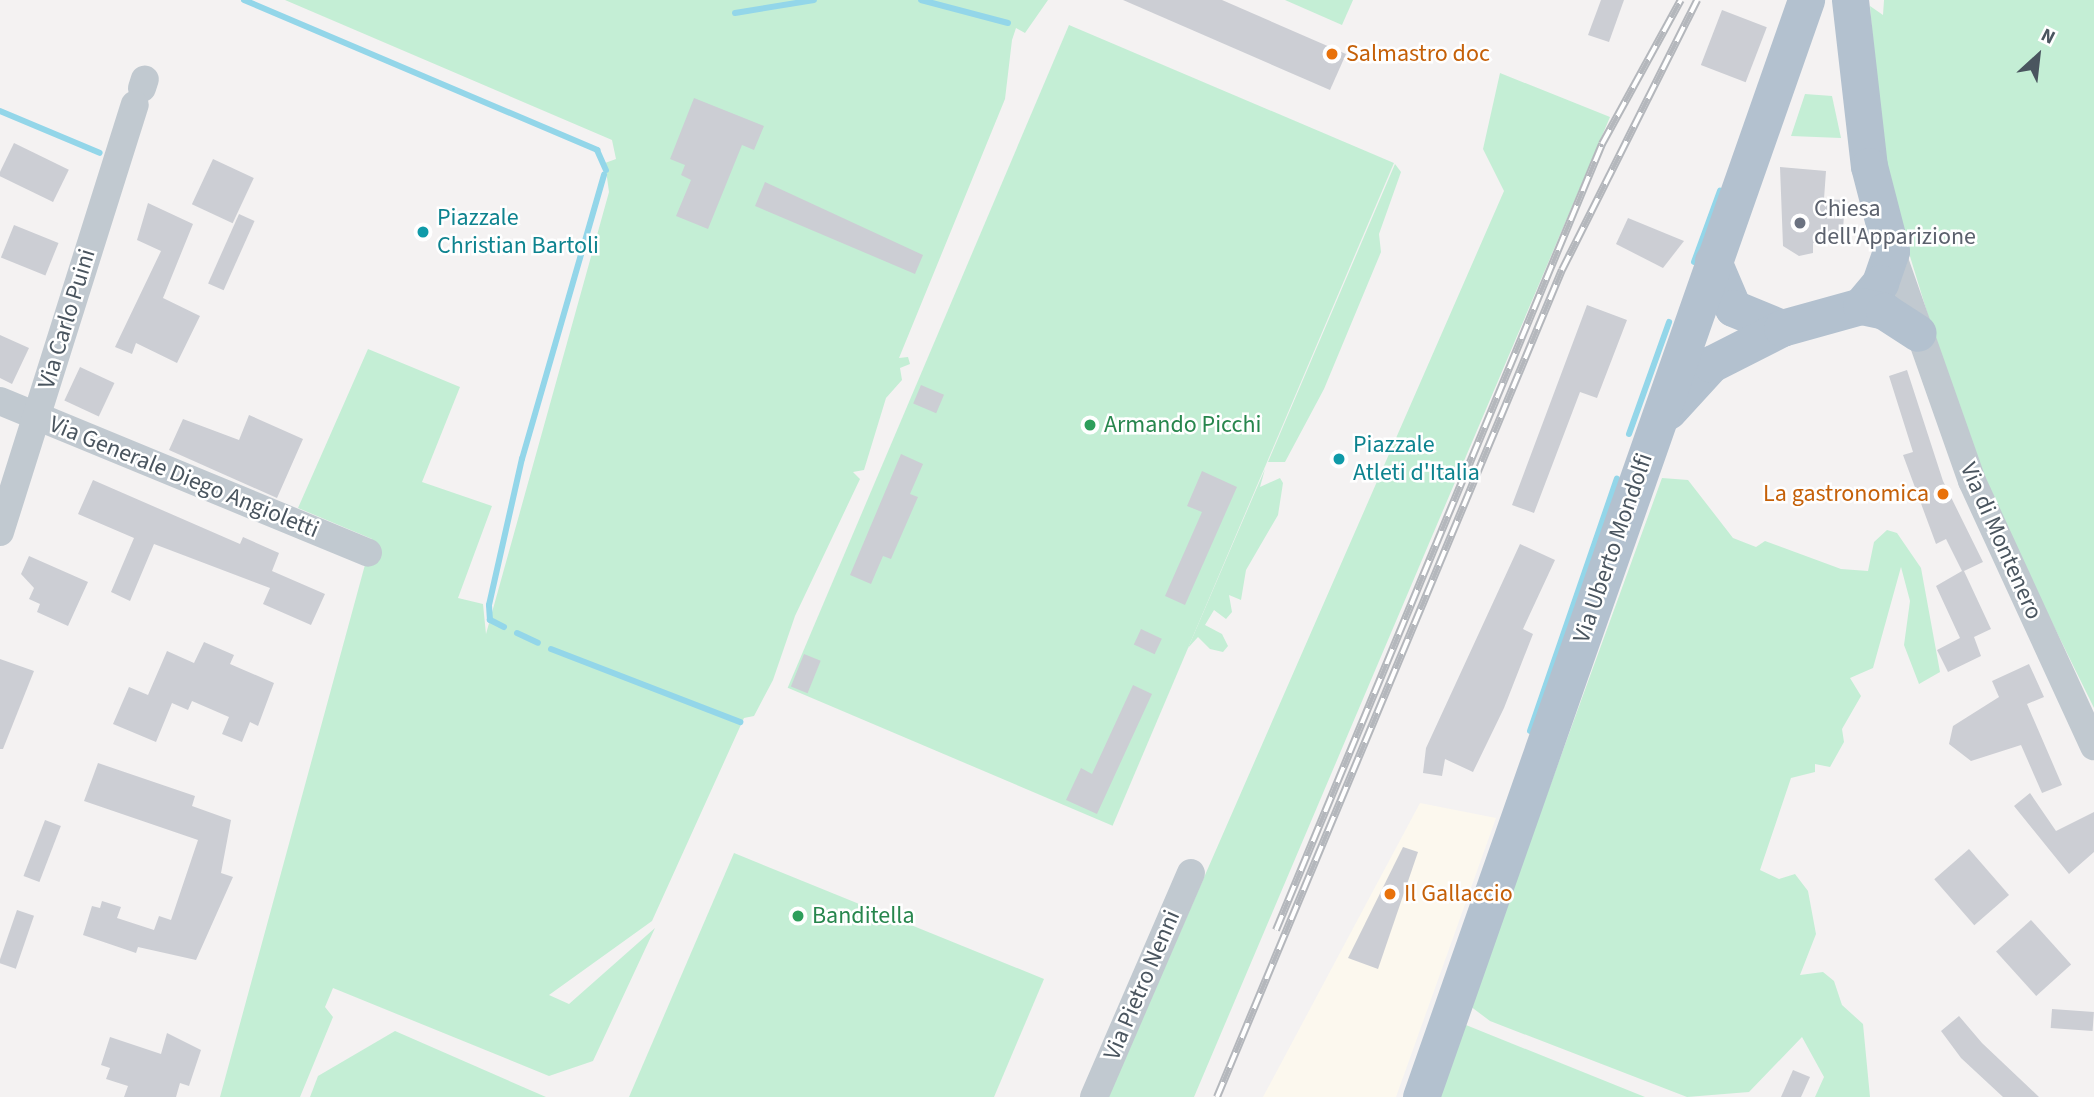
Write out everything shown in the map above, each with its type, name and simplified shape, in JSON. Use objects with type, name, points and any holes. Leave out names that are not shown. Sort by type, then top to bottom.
[{"type":"main road","name":"Via Uberto Mondolfi","points":[[1421,1097],[1806,0]]},
{"type":"main road","name":"Via di Montenero","points":[[1850,0],[1869,166],[1891,251]]},
{"type":"main road","points":[[1861,306],[1880,284],[1891,251]]},
{"type":"main road","points":[[1713,261],[1733,308],[1782,328]]},
{"type":"main road","points":[[1657,426],[1706,368],[1782,328],[1861,306],[1884,311],[1918,333]]},
{"type":"street","name":"Via Carlo Puini","points":[[0,532],[141,91]]},
{"type":"street","name":"Via di Montenero","points":[[1891,251],[1972,481],[2094,746]]},
{"type":"street","name":"Via Generale Diego Angioletti","points":[[0,401],[369,553]]},
{"type":"street","name":"Via Pietro Nenni","points":[[1094,1097],[1191,873]]},
{"type":"shaded area","points":[[1420,803],[1496,818],[1396,1097],[1263,1097]]},
{"type":"green space","points":[[285,0],[1048,0],[1025,33],[1016,28],[1012,40],[1005,99],[899,358],[908,357],[910,364],[900,368],[902,380],[886,398],[864,470],[853,472],[860,479],[795,616],[773,680],[754,716],[744,718],[652,921],[549,995],[569,1004],[655,928],[593,1061],[549,1076],[333,988],[325,1007],[333,1017],[300,1097],[220,1097],[372,539],[298,508],[368,349],[460,387],[422,482],[492,506],[458,598],[483,604],[486,634],[609,192],[605,163],[616,159],[612,140]]},
{"type":"green space","points":[[1285,0],[1353,0],[1342,25]]},
{"type":"green space","points":[[1884,0],[2094,0],[2094,708],[2010,537],[1956,407],[1883,168],[1870,6],[1883,15]]},
{"type":"green space","name":"Armando Picchi","points":[[1069,25],[1394,163],[1113,826],[788,688]]},
{"type":"green space","points":[[1500,73],[1610,117],[1194,1097],[1108,1097],[1504,191],[1483,149]]},
{"type":"green space","points":[[1805,94],[1832,96],[1841,138],[1791,136]]},
{"type":"green space","points":[[1395,164],[1401,172],[1379,234],[1381,252],[1324,389],[1285,462],[1268,462]]},
{"type":"green space","points":[[1265,469],[1260,487],[1280,478],[1283,483],[1278,515],[1246,570],[1241,600],[1229,595],[1232,612],[1226,619],[1214,610],[1205,625],[1222,634],[1228,646],[1223,652],[1210,649],[1198,637],[1188,648]]},
{"type":"green space","points":[[1662,478],[1688,480],[1733,538],[1756,547],[1765,541],[1841,569],[1868,571],[1874,542],[1887,530],[1897,533],[1921,568],[1940,672],[1919,684],[1904,645],[1910,601],[1901,567],[1873,668],[1850,678],[1861,696],[1842,729],[1844,742],[1830,767],[1815,764],[1815,772],[1791,778],[1760,870],[1779,879],[1795,874],[1808,891],[1816,934],[1800,975],[1823,972],[1834,981],[1842,1005],[1863,1024],[1870,1097],[1815,1097],[1824,1077],[1802,1037],[1749,1092],[1687,1097],[1490,1021],[1470,1006]]},
{"type":"green space","name":"Banditella","points":[[734,853],[1044,979],[994,1097],[629,1097]]},
{"type":"green space","points":[[1461,1023],[1645,1097],[1437,1097]]},
{"type":"green space","points":[[395,1031],[546,1097],[310,1097],[318,1076]]},
{"type":"building","points":[[1123,0],[1222,0],[1346,54],[1330,90]]},
{"type":"building","points":[[1601,0],[1624,0],[1609,42],[1588,35]]},
{"type":"building","points":[[1722,10],[1767,27],[1746,82],[1701,65]]},
{"type":"building","points":[[694,98],[764,126],[754,150],[742,145],[708,229],[676,216],[691,180],[681,175],[685,165],[670,159]]},
{"type":"building","points":[[14,143],[69,170],[53,202],[0,176]]},
{"type":"building","points":[[213,159],[254,178],[233,223],[192,204]]},
{"type":"building","name":"Chiesa dell'Apparizione","points":[[1780,167],[1826,171],[1824,199],[1845,200],[1842,245],[1813,243],[1813,253],[1799,256],[1783,246]]},
{"type":"building","points":[[765,182],[923,255],[915,274],[755,206]]},
{"type":"building","points":[[148,203],[193,224],[163,298],[200,316],[177,363],[136,343],[132,354],[115,347],[161,251],[137,240]]},
{"type":"building","points":[[239,214],[255,221],[224,290],[208,283]]},
{"type":"building","points":[[1628,218],[1684,241],[1663,268],[1616,244]]},
{"type":"building","points":[[14,225],[59,243],[45,275],[1,257]]},
{"type":"building","points":[[1587,305],[1627,320],[1597,398],[1580,392],[1534,513],[1512,505]]},
{"type":"building","points":[[0,335],[29,348],[12,384],[0,378]]},
{"type":"building","points":[[80,367],[114,383],[99,417],[64,401]]},
{"type":"building","points":[[1907,370],[1943,481],[1983,562],[1964,571],[1991,629],[1974,637],[1981,656],[1948,672],[1937,650],[1960,638],[1936,586],[1962,571],[1946,539],[1936,544],[1903,455],[1913,452],[1889,376]]},
{"type":"building","points":[[921,385],[944,395],[936,413],[913,403]]},
{"type":"building","points":[[249,415],[303,439],[277,498],[169,450],[183,419],[239,440]]},
{"type":"building","points":[[901,454],[923,464],[910,494],[918,497],[891,559],[883,556],[871,584],[850,575]]},
{"type":"building","points":[[1202,471],[1237,487],[1185,605],[1165,596],[1202,512],[1187,506]]},
{"type":"building","points":[[93,480],[240,544],[243,537],[279,553],[272,571],[325,594],[311,625],[263,604],[270,588],[154,544],[130,601],[111,592],[134,538],[78,514]]},
{"type":"building","points":[[1520,544],[1555,560],[1523,629],[1533,634],[1504,708],[1473,772],[1445,759],[1442,776],[1423,773],[1426,748]]},
{"type":"building","points":[[29,556],[88,582],[68,626],[37,612],[40,604],[29,599],[34,588],[21,574]]},
{"type":"building","points":[[1141,629],[1162,639],[1155,654],[1134,644]]},
{"type":"building","points":[[204,642],[234,655],[230,664],[274,683],[258,726],[250,722],[242,742],[222,734],[229,717],[192,701],[188,710],[172,703],[156,742],[113,724],[129,687],[148,695],[167,651],[194,663]]},
{"type":"building","points":[[804,654],[821,661],[808,693],[791,686]]},
{"type":"building","points":[[0,659],[34,671],[3,749],[0,749]]},
{"type":"building","points":[[2029,664],[2044,697],[2027,704],[2062,785],[2042,793],[2021,745],[1971,761],[1949,744],[1953,726],[1999,697],[1992,681]]},
{"type":"building","points":[[1133,685],[1152,694],[1097,814],[1066,800],[1081,768],[1092,774]]},
{"type":"building","points":[[98,763],[195,796],[192,806],[231,820],[221,873],[233,877],[196,960],[138,947],[136,953],[83,935],[92,906],[100,908],[102,901],[121,907],[117,918],[154,930],[159,916],[171,920],[198,840],[84,801]]},
{"type":"building","points":[[2030,793],[2056,831],[2094,812],[2094,852],[2069,874],[2014,806]]},
{"type":"building","points":[[45,820],[61,826],[39,882],[23,876]]},
{"type":"building","points":[[1403,847],[1418,852],[1378,969],[1348,958]]},
{"type":"building","points":[[1969,849],[2009,895],[1974,925],[1934,879]]},
{"type":"building","points":[[17,910],[34,916],[16,969],[0,963],[0,959]]},
{"type":"building","points":[[2031,920],[2071,965],[2036,996],[1996,951]]},
{"type":"building","points":[[2052,1009],[2094,1012],[2093,1031],[2051,1028]]},
{"type":"building","points":[[1959,1016],[1982,1043],[2039,1097],[2003,1097],[1961,1058],[1941,1031]]},
{"type":"building","points":[[167,1033],[201,1050],[189,1086],[180,1083],[176,1097],[124,1097],[128,1086],[106,1079],[110,1068],[101,1065],[110,1037],[161,1054]]},
{"type":"building","points":[[1793,1070],[1810,1077],[1801,1097],[1781,1097]]},
{"type":"waterway","points":[[244,0],[597,150],[606,170]]},
{"type":"waterway","points":[[735,13],[814,0]]},
{"type":"waterway","points":[[921,0],[1008,23]]},
{"type":"waterway","points":[[0,111],[100,153]]},
{"type":"waterway","points":[[504,627],[490,620],[489,605],[522,459],[604,175]]},
{"type":"waterway","points":[[1694,262],[1720,191]]},
{"type":"waterway","points":[[1629,434],[1669,322]]},
{"type":"waterway","points":[[1530,731],[1617,479]]},
{"type":"waterway","points":[[517,633],[538,643]]},
{"type":"waterway","points":[[551,649],[740,722]]},
{"type":"railway","points":[[1276,930],[1602,144],[1681,0]]},
{"type":"railway","points":[[1217,1097],[1562,270],[1697,0]]},
{"type":"place","name":"Salmastro doc","points":[[1332,54]]},
{"type":"place","name":"Chiesa dell'Apparizione","points":[[1800,223]]},
{"type":"place","name":"Piazzale Christian Bartoli","points":[[423,232]]},
{"type":"place","name":"Armando Picchi","points":[[1090,425]]},
{"type":"place","name":"Piazzale Atleti d'Italia","points":[[1339,459]]},
{"type":"place","name":"La gastronomica","points":[[1943,494]]},
{"type":"place","name":"Il Gallaccio","points":[[1390,894]]},
{"type":"place","name":"Banditella","points":[[798,916]]}]
